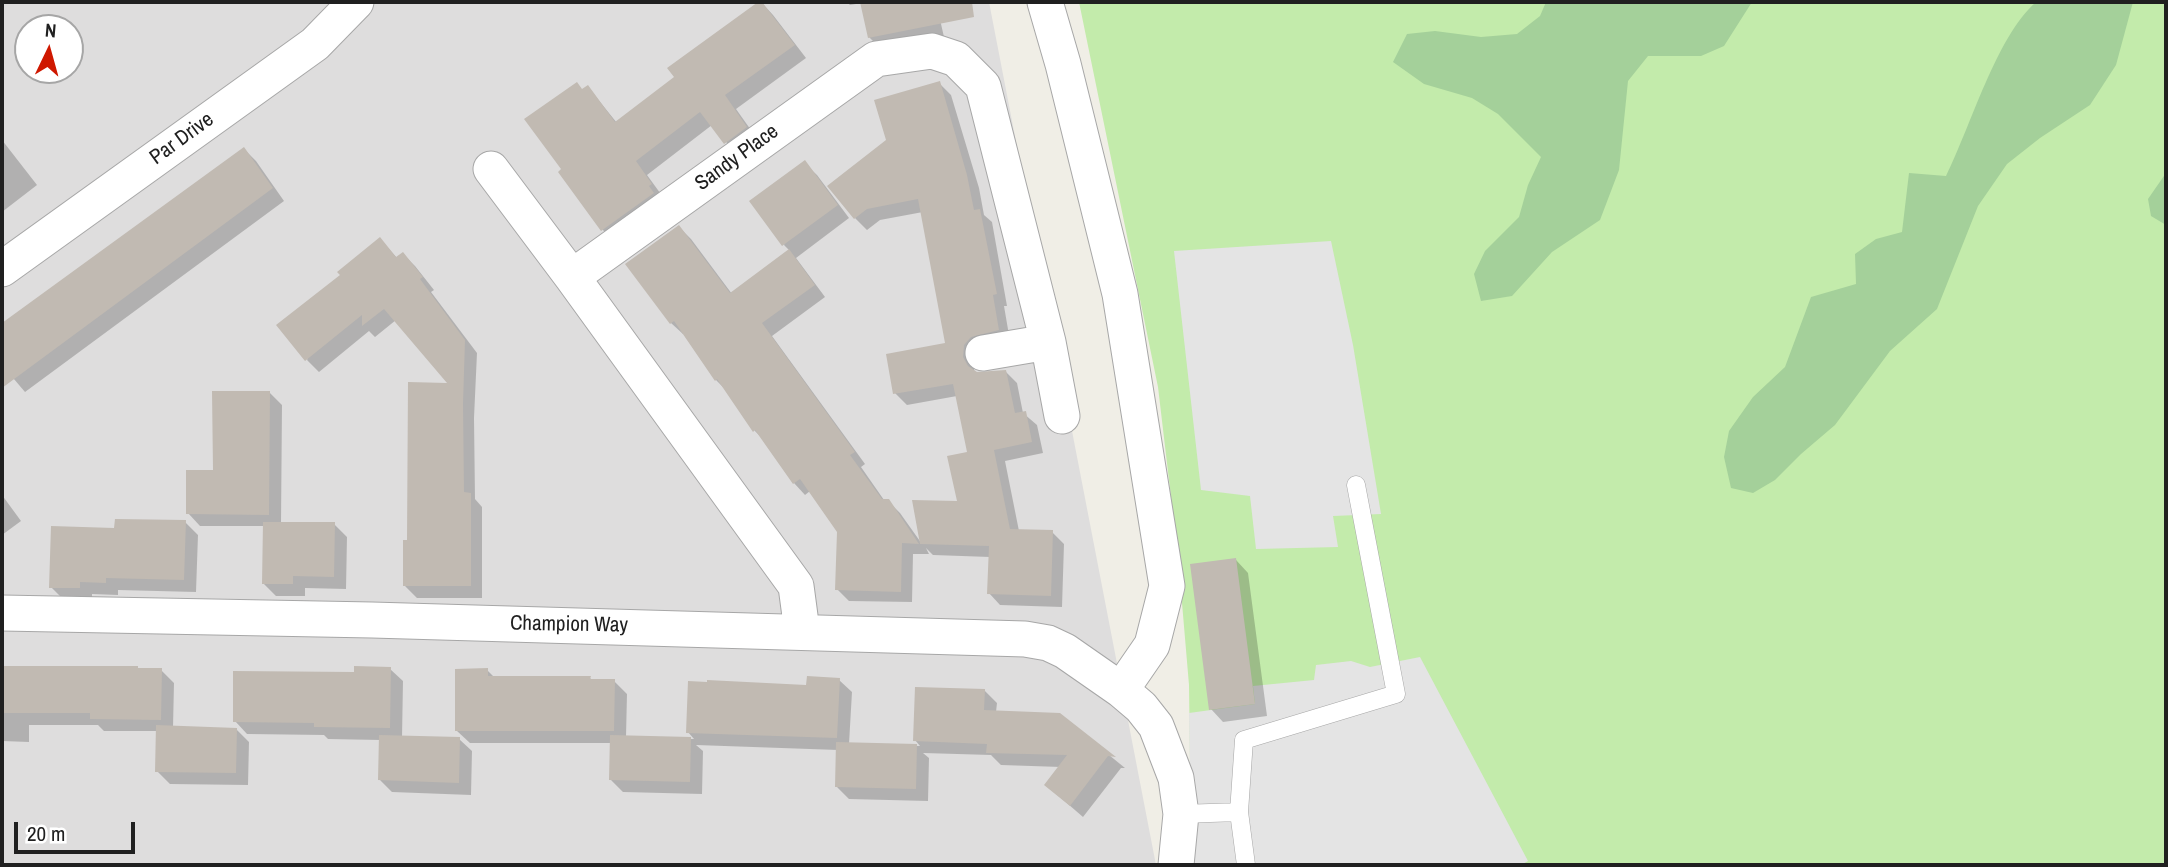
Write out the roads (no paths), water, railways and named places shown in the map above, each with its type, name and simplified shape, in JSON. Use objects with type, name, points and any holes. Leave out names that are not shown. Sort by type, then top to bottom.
[{"type":"street","name":"Par Drive","points":[[2,269],[315,44],[356,2]]},
{"type":"street","points":[[1045,2],[1120,294],[1167,586],[1152,645],[1121,690]]},
{"type":"street","name":"Sandy Place","points":[[572,277],[876,59],[932,51],[956,59],[983,86],[1048,342],[1062,416]]},
{"type":"street","points":[[491,169],[796,586],[802,631]]},
{"type":"street","points":[[983,352],[1048,342]]},
{"type":"street","name":"Champion Way","points":[[2,613],[802,631],[998,637],[1048,643],[1065,651],[1121,690],[1141,707],[1156,726],[1177,778],[1181,814],[1176,865]]},
{"type":"lane","points":[[1246,865],[1239,812],[1244,740],[1396,694],[1356,485]]},
{"type":"lane","points":[[1181,814],[1239,812]]}]
